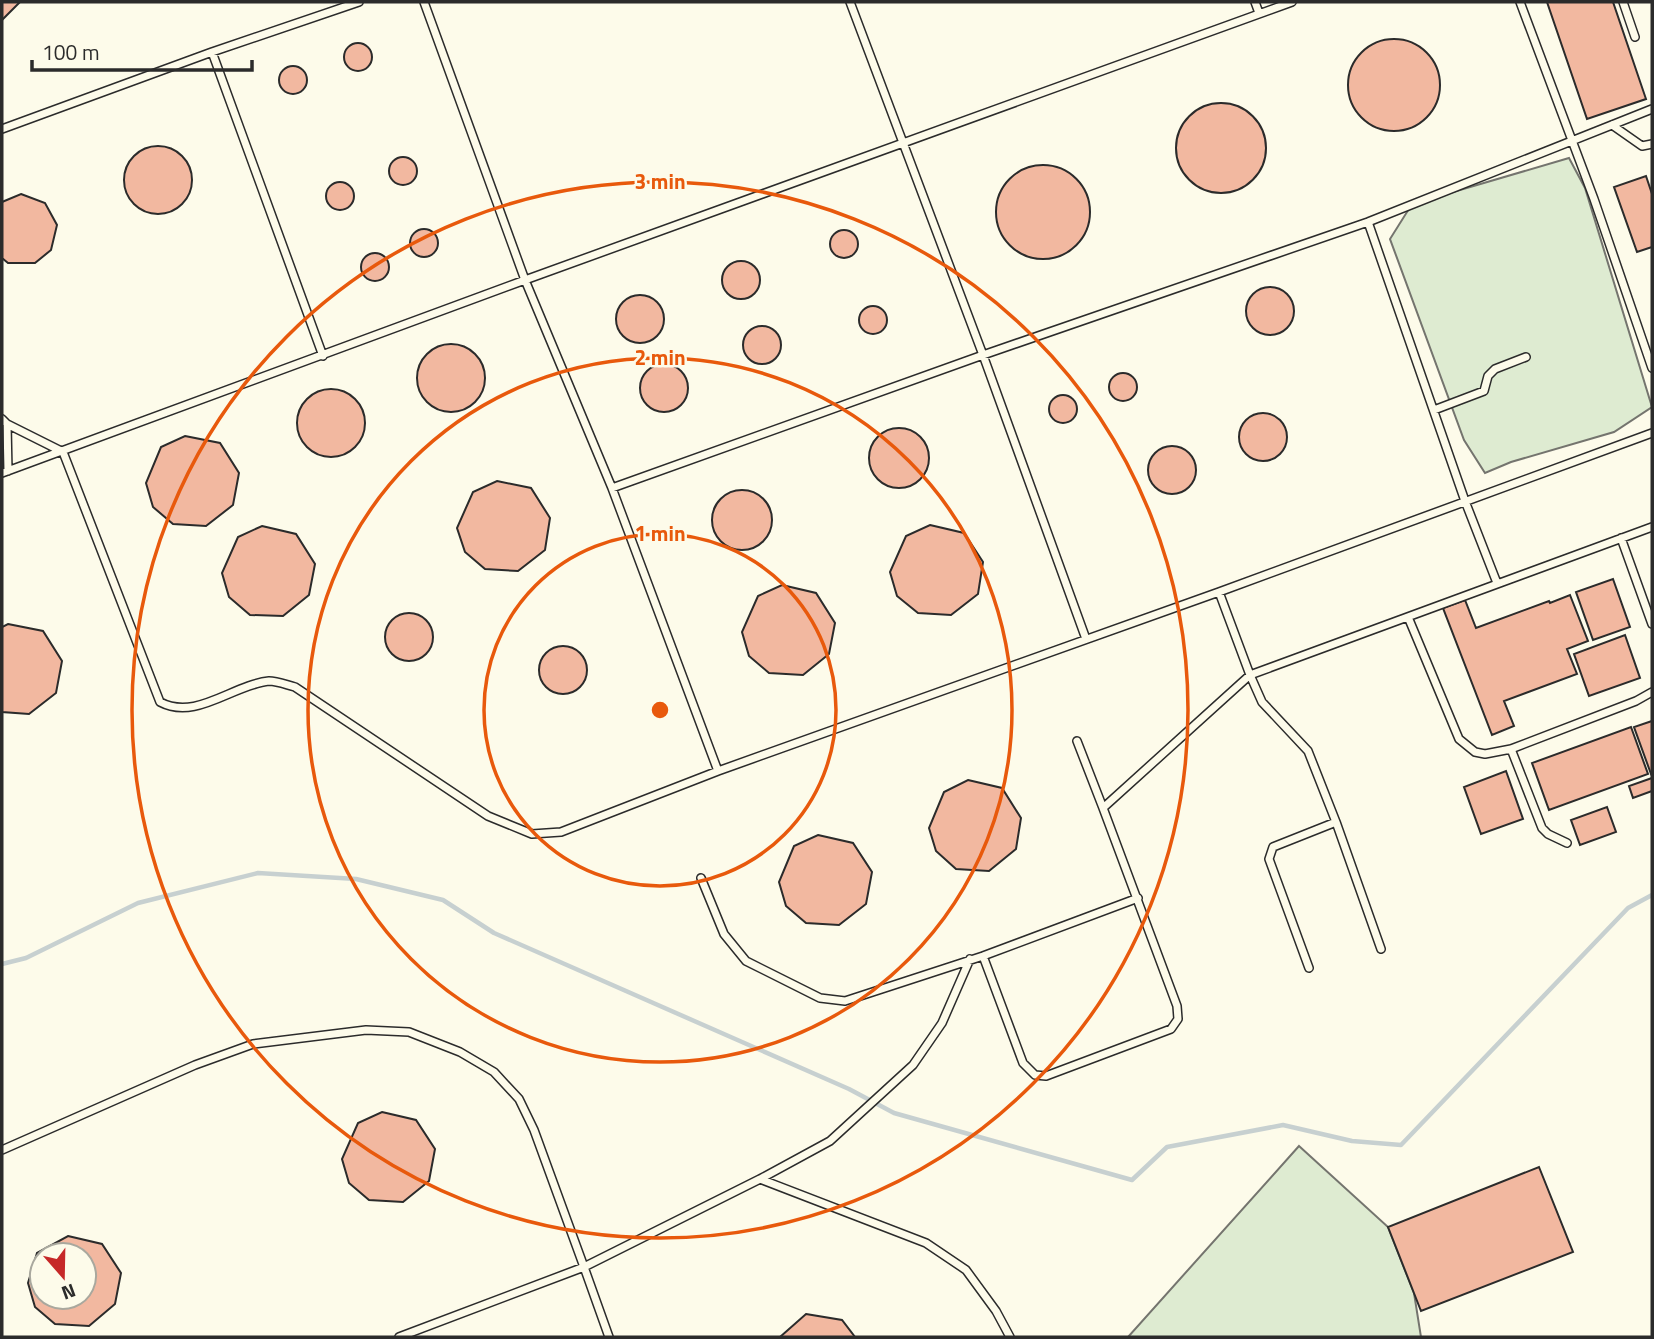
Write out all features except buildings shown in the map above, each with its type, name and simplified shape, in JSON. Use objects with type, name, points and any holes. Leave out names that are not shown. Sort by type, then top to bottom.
[{"type":"lane","points":[[2,129],[212,52],[359,2]]},
{"type":"lane","points":[[424,2],[525,280],[612,488],[718,771]]},
{"type":"lane","points":[[849,2],[984,355],[1086,639]]},
{"type":"lane","points":[[1255,2],[1259,13]]},
{"type":"lane","points":[[1292,2],[525,280],[323,356],[63,452],[5,472],[4,421],[63,452],[160,702],[172,708],[199,706],[250,685],[272,681],[295,687],[488,816],[532,834],[561,832],[718,771],[1219,592],[1652,433]]},
{"type":"lane","points":[[1520,2],[1594,199],[1652,368]]},
{"type":"lane","points":[[1623,2],[1635,37]]},
{"type":"lane","points":[[212,52],[323,356]]},
{"type":"lane","points":[[612,488],[1368,222],[1652,109]]},
{"type":"lane","points":[[1612,125],[1642,146],[1652,144]]},
{"type":"lane","points":[[1368,222],[1465,500],[1497,583]]},
{"type":"lane","points":[[1434,410],[1484,391],[1488,376],[1495,369],[1526,357]]},
{"type":"lane","points":[[1103,808],[1250,675],[1652,527]]},
{"type":"lane","points":[[1621,538],[1652,624]]},
{"type":"lane","points":[[1219,592],[1262,702],[1308,751],[1381,949]]},
{"type":"lane","points":[[1408,617],[1459,739],[1466,747],[1485,754],[1511,749],[1636,701],[1652,692]]},
{"type":"lane","points":[[983,956],[1023,1063],[1030,1073],[1035,1075],[1046,1076],[1153,1037],[1175,1025],[1178,1012],[1138,898],[1077,741]]},
{"type":"lane","points":[[1511,749],[1542,828],[1567,843]]},
{"type":"lane","points":[[1309,968],[1269,859],[1273,847],[1336,822]]},
{"type":"lane","points":[[701,878],[724,934],[746,961],[820,998],[845,1001],[983,956],[1138,898]]},
{"type":"lane","points":[[399,1337],[584,1267],[830,1142],[913,1066],[942,1023],[970,959]]},
{"type":"lane","points":[[2,1150],[195,1065],[253,1044],[366,1030],[409,1032],[460,1052],[494,1072],[519,1099],[534,1130],[609,1337]]},
{"type":"lane","points":[[760,1179],[926,1242],[966,1270],[996,1311],[1010,1337]]},
{"type":"green space","points":[[1569,158],[1585,188],[1652,407],[1614,432],[1511,462],[1485,473],[1464,440],[1390,239],[1412,204]]},
{"type":"green space","points":[[1299,1146],[1388,1227],[1414,1293],[1421,1337],[1128,1337]]},
{"type":"waterway","points":[[2,964],[26,958],[138,903],[258,873],[356,879],[443,900],[494,933],[849,1089],[894,1113],[1132,1180],[1167,1147],[1283,1125],[1352,1141],[1401,1145],[1628,908],[1652,895]]}]
